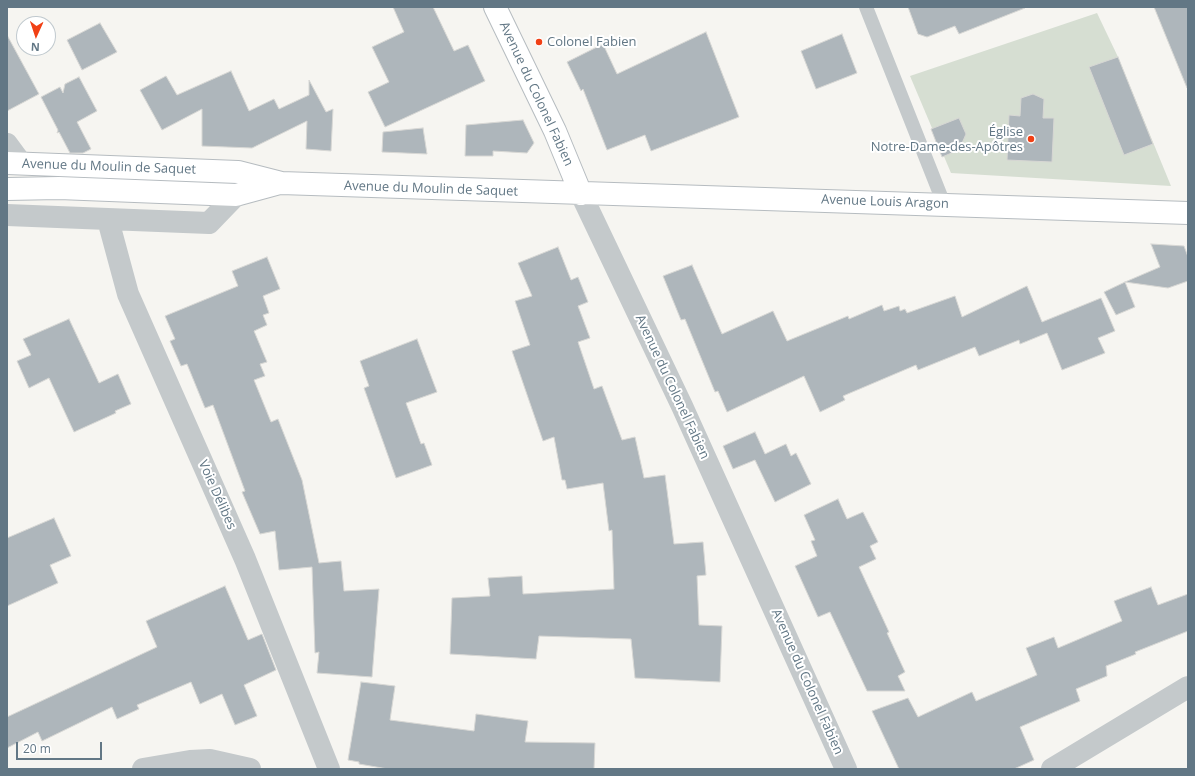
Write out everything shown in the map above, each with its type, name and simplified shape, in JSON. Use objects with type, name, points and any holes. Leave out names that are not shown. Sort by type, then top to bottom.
[{"type":"main road","name":"Avenue du Colonel Fabien","points":[[495,7],[555,131],[581,194]]},
{"type":"main road","name":"Avenue du Moulin de Saquet","points":[[14,163],[238,172],[282,183],[581,194]]},
{"type":"main road","name":"Avenue du Moulin de Saquet","points":[[7,189],[59,188],[236,194],[282,183]]},
{"type":"main road","name":"Avenue Louis Aragon","points":[[581,194],[944,204],[1188,214]]},
{"type":"street","points":[[7,144],[14,163]]},
{"type":"street","points":[[7,215],[209,223],[236,194]]},
{"type":"street","name":"Avenue du Colonel Fabien","points":[[581,194],[682,406],[846,769]]},
{"type":"street","name":"Voie Délibes","points":[[108,220],[128,294],[245,559],[329,769]]},
{"type":"street","points":[[1052,769],[1188,687]]},
{"type":"street","points":[[143,769],[190,761],[250,769]]},
{"type":"lane","points":[[866,7],[944,204]]},
{"type":"shaded area","points":[[1097,13],[1118,57],[1171,186],[951,173],[910,76]]},
{"type":"building","points":[[393,7],[433,7],[454,51],[468,45],[485,81],[385,127],[368,92],[389,82],[372,47],[404,32]]},
{"type":"building","points":[[908,7],[1025,8],[959,34],[955,26],[927,37],[918,34]]},
{"type":"building","points":[[1154,7],[1188,7],[1188,88],[1187,88]]},
{"type":"building","points":[[100,23],[117,52],[82,70],[67,40]]},
{"type":"building","points":[[706,32],[739,117],[651,151],[645,135],[607,150],[583,89],[581,91],[567,62],[603,44],[617,74]]},
{"type":"building","points":[[842,34],[857,73],[816,89],[801,51]]},
{"type":"building","points":[[7,35],[16,52],[16,56],[18,56],[39,94],[7,111]]},
{"type":"building","points":[[1118,57],[1153,144],[1124,155],[1089,67]]},
{"type":"building","points":[[231,71],[249,111],[274,99],[279,109],[309,95],[309,80],[326,112],[333,109],[331,151],[306,149],[307,121],[252,148],[202,146],[202,109],[162,130],[140,90],[166,76],[177,95]]},
{"type":"building","points":[[79,77],[97,111],[77,122],[91,149],[83,153],[70,153],[59,132],[57,133],[58,130],[41,97],[60,87],[63,93],[65,84]]},
{"type":"building","name":"Église Notre-Dame-des-Apôtres","points":[[1033,94],[1044,99],[1043,118],[1054,118],[1052,162],[1007,160],[1009,115],[1020,116],[1021,98]]},
{"type":"building","points":[[959,118],[966,134],[959,150],[942,157],[931,129]]},
{"type":"building","points":[[523,120],[534,143],[527,153],[493,151],[493,156],[465,156],[466,125]]},
{"type":"building","points":[[423,128],[427,154],[382,152],[383,132]]},
{"type":"building","points":[[1151,244],[1184,246],[1188,257],[1188,281],[1168,288],[1125,282],[1160,267]]},
{"type":"building","points":[[558,247],[571,280],[578,277],[588,302],[578,306],[590,338],[578,342],[594,389],[602,386],[622,440],[635,437],[644,478],[665,475],[674,544],[703,542],[706,575],[697,576],[699,625],[722,626],[720,682],[635,678],[631,639],[539,636],[536,659],[450,654],[452,598],[490,596],[488,578],[522,576],[523,594],[614,589],[612,530],[609,531],[603,483],[567,489],[565,480],[562,480],[554,437],[543,441],[512,351],[530,345],[515,301],[532,296],[518,263]]},
{"type":"building","points":[[267,257],[280,289],[263,296],[269,313],[263,315],[267,325],[254,331],[267,362],[260,364],[265,376],[254,380],[271,422],[278,419],[302,480],[319,563],[341,561],[344,591],[379,589],[372,677],[317,673],[319,652],[315,653],[312,567],[279,570],[275,531],[260,534],[242,492],[245,491],[213,405],[205,408],[187,364],[181,366],[170,341],[175,339],[165,316],[238,286],[232,271]]},
{"type":"building","points":[[692,265],[722,334],[773,311],[787,341],[848,316],[849,319],[882,305],[884,311],[899,306],[900,311],[905,309],[907,313],[955,296],[962,317],[1027,286],[1042,322],[1101,298],[1115,331],[1098,338],[1105,353],[1062,370],[1047,333],[1020,344],[1019,340],[979,356],[975,347],[918,370],[916,365],[843,396],[845,400],[820,412],[804,376],[727,412],[718,391],[715,392],[685,319],[681,320],[663,276]]},
{"type":"building","points":[[1125,282],[1135,307],[1116,315],[1104,292]]},
{"type":"building","points":[[69,319],[99,383],[118,374],[131,404],[115,411],[116,413],[74,432],[49,378],[29,388],[17,361],[31,355],[23,339]]},
{"type":"building","points":[[417,339],[437,392],[406,403],[421,444],[424,443],[432,465],[396,478],[364,388],[369,386],[360,361]]},
{"type":"building","points":[[755,432],[765,454],[786,444],[791,456],[796,453],[811,484],[775,502],[755,460],[733,469],[723,446]]},
{"type":"building","points":[[838,499],[847,519],[863,512],[878,542],[870,546],[876,559],[859,567],[889,632],[887,633],[905,672],[898,676],[905,691],[867,691],[830,612],[818,617],[795,566],[817,556],[811,541],[815,540],[804,515]]},
{"type":"building","points":[[54,518],[71,556],[50,565],[58,583],[7,606],[7,538]]},
{"type":"building","points":[[225,586],[248,640],[262,634],[276,670],[244,685],[257,716],[235,725],[222,694],[200,704],[191,682],[137,705],[139,709],[117,719],[112,707],[42,741],[38,732],[7,748],[7,717],[157,647],[146,621]]},
{"type":"building","points":[[1151,587],[1158,605],[1188,594],[1188,631],[1135,652],[1136,654],[1106,666],[1107,676],[1076,689],[1080,701],[1020,727],[1034,760],[1014,769],[899,769],[872,711],[908,698],[918,717],[972,692],[976,701],[1037,675],[1026,648],[1054,637],[1058,648],[1122,621],[1114,601]]},
{"type":"building","points":[[361,682],[395,686],[390,720],[474,731],[476,714],[528,721],[525,742],[595,743],[594,769],[388,769],[359,764],[359,762],[348,760]]},
{"type":"place","name":"Colonel Fabien","points":[[539,42]]},
{"type":"place","name":"Église Notre-Dame-des-Apôtres","points":[[1031,139]]}]
